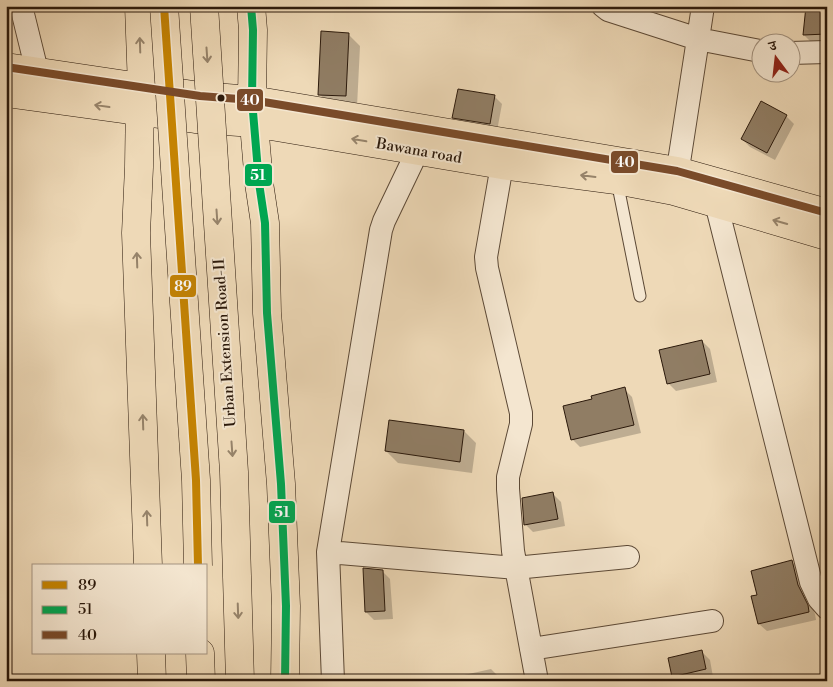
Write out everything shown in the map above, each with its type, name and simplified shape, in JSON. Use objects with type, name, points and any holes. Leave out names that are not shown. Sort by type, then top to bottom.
[{"type":"main road","points":[[139,6],[141,99],[136,232],[148,564]]},
{"type":"main road","points":[[164,6],[196,480],[198,564]]},
{"type":"main road","name":"Urban Extension Road-II","points":[[204,6],[234,472],[240,681]]},
{"type":"main road","points":[[251,6],[253,30],[253,111],[259,183],[265,223],[267,313],[281,484],[286,606],[285,681]]},
{"type":"main road","name":"Bawana road","points":[[6,67],[37,71],[141,99],[195,119],[253,111],[675,181],[827,213]]},
{"type":"main road","name":"Bawana road","points":[[6,93],[141,99]]},
{"type":"main road","name":"Bawana road","points":[[253,111],[418,150],[502,165],[616,180],[675,181],[716,203],[827,236]]},
{"type":"main road","points":[[151,654],[152,681]]},
{"type":"main road","points":[[200,654],[201,681]]},
{"type":"street","points":[[21,6],[37,71]]},
{"type":"street","points":[[603,6],[608,10],[698,39],[750,49]]},
{"type":"street","points":[[675,181],[702,6]]},
{"type":"street","points":[[800,53],[827,52]]},
{"type":"street","points":[[333,681],[328,552],[381,230],[418,150]]},
{"type":"street","points":[[502,165],[486,257],[521,412],[521,424],[508,477],[508,489],[512,551],[538,681]]},
{"type":"street","points":[[716,203],[811,582],[819,598],[827,608]]},
{"type":"street","points":[[328,552],[515,568],[628,557]]},
{"type":"street","points":[[531,650],[712,621]]},
{"type":"lane","points":[[616,180],[640,296]]},
{"type":"building","points":[[806,6],[827,6],[827,34],[803,35]]},
{"type":"building","points":[[321,31],[349,33],[346,96],[318,95]]},
{"type":"building","points":[[458,89],[495,95],[490,124],[452,118]]},
{"type":"building","points":[[761,101],[787,115],[767,153],[741,139]]},
{"type":"building","points":[[702,340],[710,374],[667,384],[659,350]]},
{"type":"building","points":[[625,387],[634,425],[571,440],[563,406],[592,399],[591,396]]},
{"type":"building","points":[[389,420],[464,430],[460,462],[385,451]]},
{"type":"building","points":[[553,492],[558,519],[524,525],[522,498]]},
{"type":"building","points":[[792,560],[798,585],[808,605],[809,612],[758,624],[751,596],[757,595],[751,571]]},
{"type":"building","points":[[363,568],[383,570],[385,611],[365,612]]},
{"type":"building","points":[[702,650],[706,669],[672,677],[668,658]]},
{"type":"transit line","name":"89","points":[[164,6],[196,480],[198,564]]},
{"type":"transit line","name":"51","points":[[251,6],[253,30],[252,100],[259,183],[265,223],[267,313],[281,484],[286,606],[285,681]]},
{"type":"transit line","name":"40","points":[[6,67],[200,96],[252,100],[677,171],[827,213]]}]
